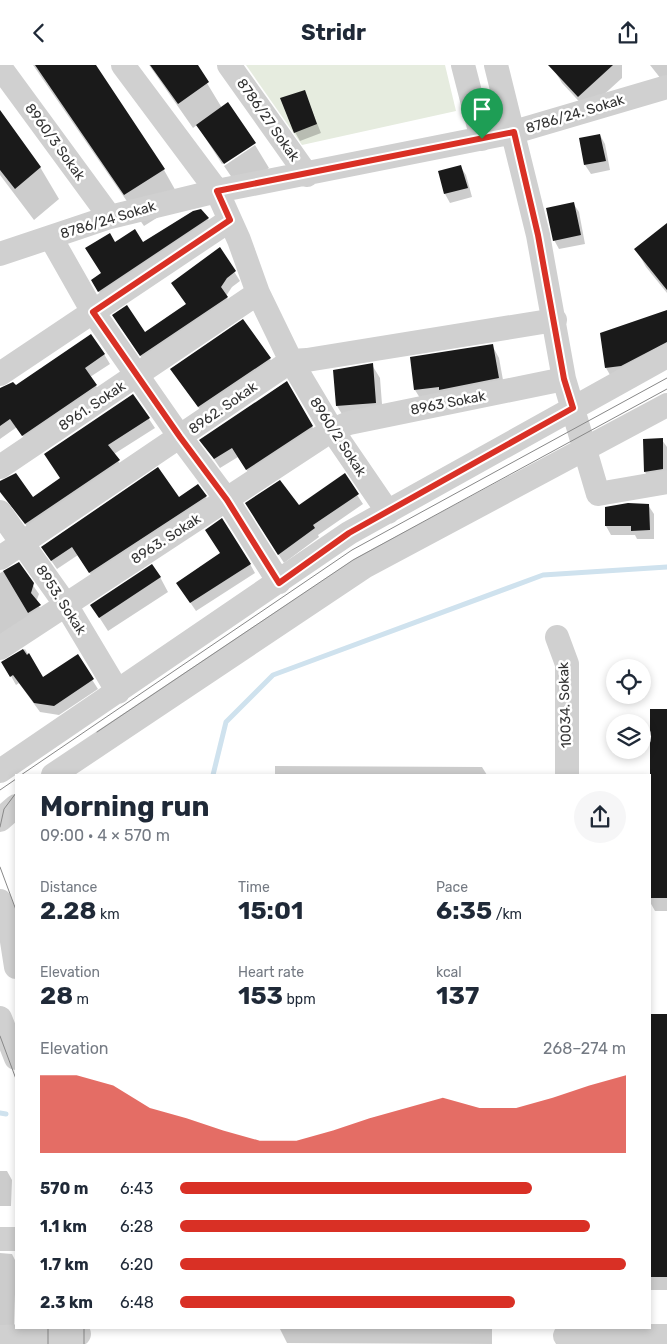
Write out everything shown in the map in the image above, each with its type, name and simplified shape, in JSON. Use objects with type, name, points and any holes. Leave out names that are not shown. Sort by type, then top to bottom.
[{"type":"street","points":[[123,65],[217,191],[258,293],[291,361],[555,320]]},
{"type":"street","name":"8786/27 Sokak","points":[[230,65],[307,175]]},
{"type":"street","points":[[463,65],[482,139]]},
{"type":"street","points":[[496,65],[538,235],[555,320],[564,379],[598,494],[667,482]]},
{"type":"street","name":"8960/3 Sokak","points":[[0,67],[110,217]]},
{"type":"street","name":"8786/24. Sokak","points":[[307,175],[514,132],[667,87]]},
{"type":"street","name":"8786/24 Sokak","points":[[0,254],[110,217],[217,191],[307,175]]},
{"type":"street","points":[[4,364],[93,312],[230,220]]},
{"type":"street","points":[[51,238],[93,312],[180,437],[227,500],[279,583]]},
{"type":"street","name":"8961. Sokak","points":[[0,467],[258,293]]},
{"type":"street","points":[[0,771],[279,583],[349,533],[667,356]]},
{"type":"street","name":"8960/2 Sokak","points":[[291,361],[332,430],[388,512]]},
{"type":"street","name":"8962. Sokak","points":[[0,558],[291,361]]},
{"type":"street","name":"8963 Sokak","points":[[332,430],[349,423],[564,379]]},
{"type":"street","points":[[54,774],[364,567],[667,405]]},
{"type":"street","name":"8963. Sokak","points":[[0,648],[332,430]]},
{"type":"street","name":"8953. Sokak","points":[[0,512],[66,605],[118,692]]},
{"type":"street","name":"10034. Sokak","points":[[556,637],[567,663],[567,774]]},
{"type":"street","points":[[0,820],[15,807]]},
{"type":"street","points":[[0,901],[11,935],[15,961]]},
{"type":"street","points":[[0,953],[15,982]]},
{"type":"street","points":[[0,1018],[15,1056]]},
{"type":"street","points":[[0,1337],[68,1335]]},
{"type":"street","points":[[565,1336],[667,1336]]},
{"type":"shaded area","points":[[246,65],[445,65],[456,111],[302,145]]},
{"type":"building","points":[[35,65],[96,65],[165,169],[124,195]]},
{"type":"building","points":[[150,65],[198,65],[209,82],[178,104]]},
{"type":"building","points":[[548,65],[613,65],[578,97]]},
{"type":"building","points":[[305,90],[317,124],[294,133],[280,98]]},
{"type":"building","points":[[228,102],[256,143],[224,164],[196,125]]},
{"type":"building","points":[[0,110],[41,167],[15,189],[0,170]]},
{"type":"building","points":[[600,134],[606,161],[584,165],[579,138]]},
{"type":"building","points":[[461,165],[468,188],[444,194],[438,171]]},
{"type":"building","points":[[574,202],[581,235],[553,241],[546,208]]},
{"type":"building","points":[[201,209],[209,218],[98,292],[91,280],[101,273],[85,248],[110,233],[115,242],[135,229],[143,242],[193,211]]},
{"type":"building","points":[[667,223],[667,290],[634,249]]},
{"type":"building","points":[[220,247],[236,271],[227,278],[221,287],[228,297],[140,356],[112,315],[127,305],[145,332],[186,304],[171,283]]},
{"type":"building","points":[[667,310],[667,342],[621,366],[605,368],[600,333]]},
{"type":"building","points":[[243,319],[271,358],[198,407],[170,369]]},
{"type":"building","points":[[91,334],[105,354],[85,368],[97,385],[22,436],[10,419],[0,426],[0,388],[13,382],[16,385]]},
{"type":"building","points":[[493,344],[499,378],[439,390],[439,387],[414,390],[410,357]]},
{"type":"building","points":[[373,363],[376,403],[336,406],[333,370]]},
{"type":"building","points":[[287,381],[313,426],[246,470],[232,448],[214,459],[199,440]]},
{"type":"building","points":[[133,394],[150,418],[108,445],[120,460],[25,524],[0,492],[0,481],[16,473],[33,497],[60,478],[44,454]]},
{"type":"building","points":[[663,438],[663,469],[644,472],[643,439]]},
{"type":"building","points":[[158,467],[179,497],[198,484],[207,496],[89,573],[72,547],[51,561],[41,547]]},
{"type":"building","points":[[345,473],[359,494],[313,525],[315,528],[278,555],[245,503],[280,480],[299,505]]},
{"type":"building","points":[[628,503],[649,504],[650,530],[631,531],[631,526],[605,526],[605,507]]},
{"type":"building","points":[[222,518],[251,564],[190,603],[176,583],[220,553],[205,530]]},
{"type":"building","points":[[19,562],[34,583],[31,593],[41,605],[28,613],[3,571]]},
{"type":"building","points":[[152,564],[161,577],[99,618],[90,605]]},
{"type":"building","points":[[23,649],[27,655],[29,653],[43,677],[78,654],[94,679],[54,706],[34,703],[13,675],[10,677],[1,662]]},
{"type":"building","points":[[650,709],[667,709],[667,898],[651,898]]},
{"type":"building","points":[[651,1014],[667,1014],[667,1277],[651,1277]]},
{"type":"waterway","points":[[213,774],[226,722],[273,675],[543,575],[667,567]]},
{"type":"waterway","points":[[0,1113],[6,1114]]},
{"type":"tram line","points":[[22,774],[352,550],[667,378]]},
{"type":"tram line","points":[[97,732],[353,560],[667,389]]},
{"type":"tram line","points":[[0,790],[15,780]]},
{"type":"tram line","points":[[0,827],[4,809],[15,794]]},
{"type":"tram line","points":[[0,867],[15,907]]},
{"type":"tram line","points":[[0,1036],[15,1076]]},
{"type":"tram line","points":[[48,1329],[48,1344]]},
{"type":"tram line","points":[[84,1329],[84,1344]]},
{"type":"route","points":[[514,132],[538,235],[555,320],[564,379],[573,408],[349,533],[279,583],[227,500],[180,437],[93,312],[230,220],[217,191],[307,175],[482,139],[514,132]]}]
